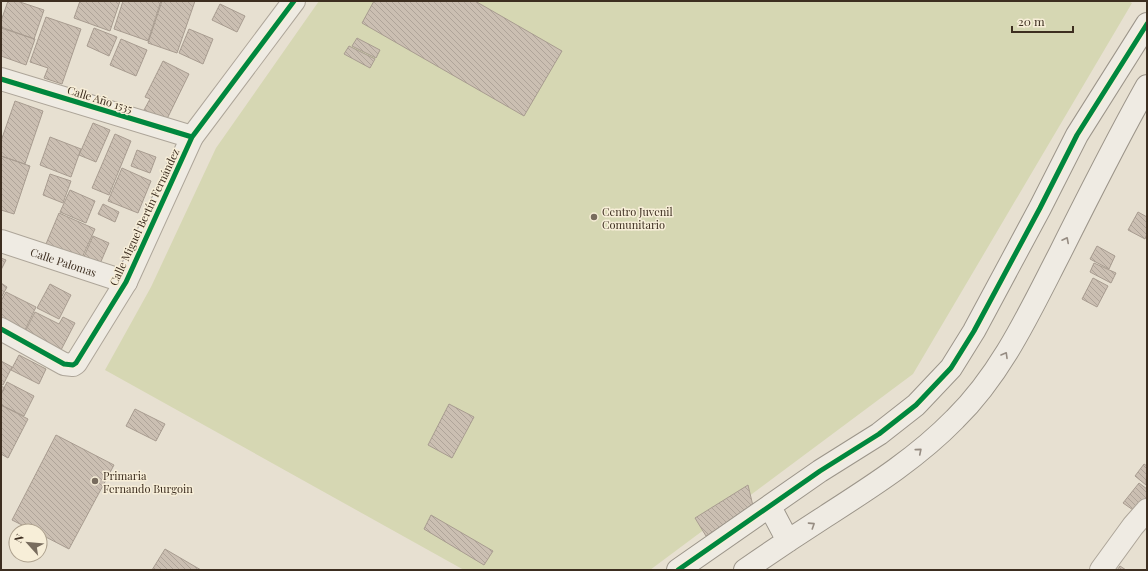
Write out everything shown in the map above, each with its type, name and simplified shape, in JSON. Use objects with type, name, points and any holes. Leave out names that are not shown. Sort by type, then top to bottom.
[{"type":"street","name":"Calle Miguel Bertín Fernández","points":[[1,329],[64,364],[72,365],[80,359],[126,282],[192,138],[294,1]]},
{"type":"street","points":[[678,570],[820,471],[879,434],[916,405],[951,368],[978,324],[1078,135],[1147,24]]},
{"type":"street","name":"Calle Año 1535","points":[[1,79],[192,138]]},
{"type":"street","points":[[745,570],[788,540],[872,486],[916,454],[955,419],[993,375],[1029,314],[1112,148],[1147,86]]},
{"type":"street","name":"Calle Palomas","points":[[1,241],[126,282]]},
{"type":"street","points":[[770,507],[788,540]]},
{"type":"street","points":[[1101,570],[1133,526],[1147,510]]},
{"type":"green space","name":"Centro Juvenil Comunitario","points":[[319,1],[1128,1],[1132,3],[913,374],[650,570],[464,570],[105,370],[151,287],[216,148]]},
{"type":"building","points":[[8,1],[17,1],[44,10],[34,39],[1,27],[1,21]]},
{"type":"building","points":[[80,1],[120,1],[110,31],[74,18]]},
{"type":"building","points":[[123,1],[161,1],[148,41],[114,29]]},
{"type":"building","points":[[162,1],[195,1],[177,53],[148,43]]},
{"type":"building","points":[[374,1],[475,1],[562,51],[524,116],[362,23]]},
{"type":"building","points":[[220,4],[245,16],[237,32],[212,20]]},
{"type":"building","points":[[46,17],[81,29],[62,84],[44,78],[48,68],[30,62]]},
{"type":"building","points":[[1,28],[35,39],[26,65],[1,56]]},
{"type":"building","points":[[94,28],[117,37],[109,56],[87,46]]},
{"type":"building","points":[[189,29],[213,39],[203,64],[179,53]]},
{"type":"building","points":[[357,38],[380,50],[376,58],[352,46]]},
{"type":"building","points":[[121,39],[147,50],[136,76],[110,65]]},
{"type":"building","points":[[349,46],[375,59],[370,68],[344,54]]},
{"type":"building","points":[[163,61],[189,74],[166,121],[144,110],[150,99],[145,97]]},
{"type":"building","points":[[15,101],[43,111],[25,164],[1,156],[1,141]]},
{"type":"building","points":[[93,123],[110,130],[96,162],[79,155]]},
{"type":"building","points":[[115,134],[131,141],[109,195],[92,188]]},
{"type":"building","points":[[50,137],[81,149],[71,177],[40,165]]},
{"type":"building","points":[[137,150],[156,157],[150,173],[131,166]]},
{"type":"building","points":[[1,156],[30,166],[14,214],[1,210]]},
{"type":"building","points":[[122,168],[151,181],[138,213],[108,201]]},
{"type":"building","points":[[50,174],[71,181],[63,203],[43,195]]},
{"type":"building","points":[[70,190],[95,201],[86,223],[60,212]]},
{"type":"building","points":[[103,204],[119,212],[115,222],[98,214]]},
{"type":"building","points":[[1138,212],[1147,217],[1147,234],[1145,239],[1128,230]]},
{"type":"building","points":[[59,213],[95,229],[81,260],[46,244]]},
{"type":"building","points":[[93,236],[109,243],[99,266],[83,259]]},
{"type":"building","points":[[1097,246],[1115,256],[1109,269],[1090,259]]},
{"type":"building","points":[[1,258],[6,260],[1,270]]},
{"type":"building","points":[[1094,263],[1116,273],[1111,283],[1090,272]]},
{"type":"building","points":[[1093,278],[1108,286],[1097,307],[1082,299]]},
{"type":"building","points":[[1,283],[7,287],[1,298]]},
{"type":"building","points":[[50,284],[71,295],[59,319],[37,308]]},
{"type":"building","points":[[6,292],[36,307],[25,330],[1,318],[1,301]]},
{"type":"building","points":[[35,312],[59,324],[63,317],[75,323],[61,350],[25,332]]},
{"type":"building","points":[[19,355],[46,369],[39,384],[11,370]]},
{"type":"building","points":[[1,361],[12,367],[3,385],[1,384]]},
{"type":"building","points":[[7,382],[34,396],[24,416],[1,405],[1,394]]},
{"type":"building","points":[[1,386],[5,388],[1,394]]},
{"type":"building","points":[[449,404],[474,417],[452,458],[428,445]]},
{"type":"building","points":[[1,405],[28,419],[8,458],[1,454]]},
{"type":"building","points":[[135,409],[165,424],[156,441],[126,426]]},
{"type":"building","points":[[56,435],[114,465],[69,549],[48,538],[48,523],[18,523],[12,520]]},
{"type":"building","points":[[1144,464],[1147,466],[1146,485],[1135,476]]},
{"type":"building","points":[[1139,483],[1147,489],[1147,498],[1136,512],[1123,503]]},
{"type":"building","points":[[748,485],[753,506],[706,536],[695,518]]},
{"type":"building","points":[[431,515],[493,551],[484,565],[424,529]]},
{"type":"building","points":[[165,549],[201,570],[152,570]]},
{"type":"building","points":[[1120,566],[1126,570],[1117,570]]},
{"type":"cycle path","points":[[1,329],[64,364],[73,365],[76,363],[126,282],[192,137],[294,1]]},
{"type":"cycle path","points":[[678,570],[820,471],[879,434],[916,405],[951,368],[974,331],[1040,208],[1077,135],[1147,24]]},
{"type":"cycle path","points":[[1,79],[192,137]]},
{"type":"place","name":"Centro Juvenil Comunitario","points":[[594,217]]},
{"type":"place","name":"Primaria Fernando Burgoin","points":[[95,481]]}]
